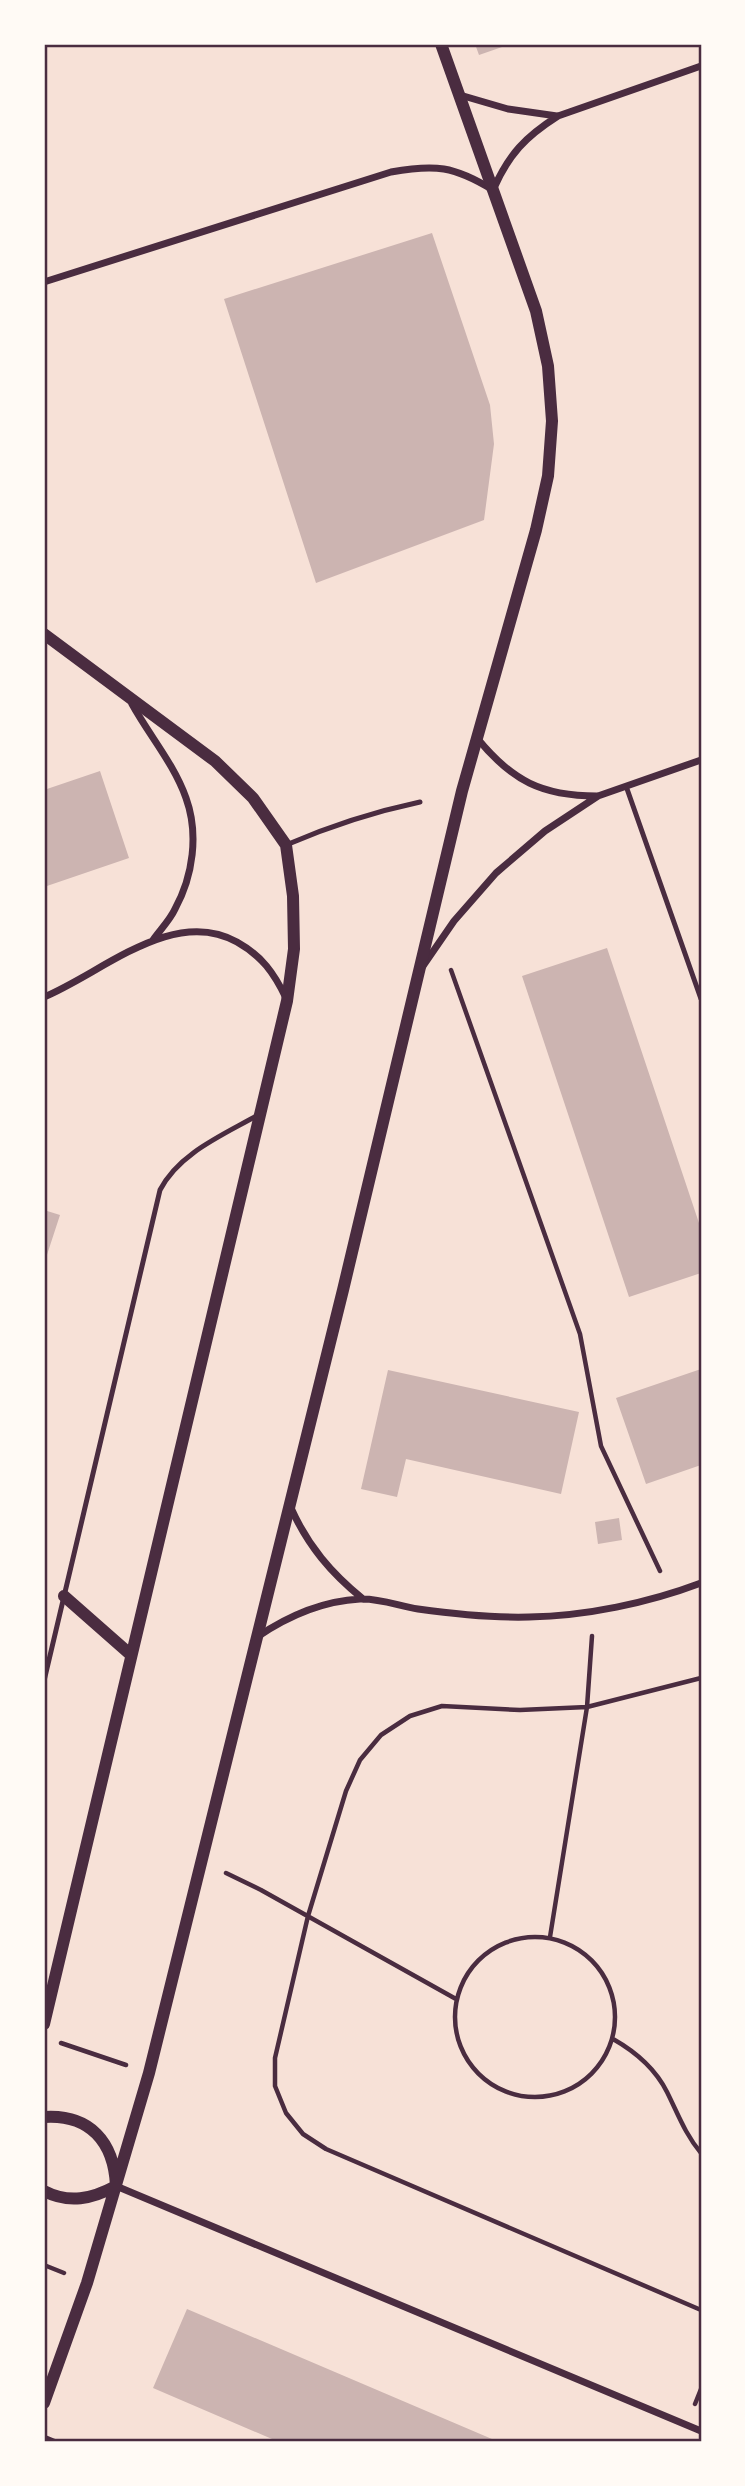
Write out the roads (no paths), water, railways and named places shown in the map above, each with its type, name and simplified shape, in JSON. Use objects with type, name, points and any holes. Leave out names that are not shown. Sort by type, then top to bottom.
[{"type":"street","points":[[44,2403],[87,2283],[149,2073],[343,1290],[462,791],[536,530],[548,477],[552,421],[548,366],[536,311],[441,44]]},
{"type":"street","points":[[493,190],[503,167],[518,146],[537,129],[558,116],[701,66]]},
{"type":"street","points":[[459,95],[508,109],[558,116]]},
{"type":"street","points":[[44,282],[391,172],[417,167],[444,168],[470,176],[493,190]]},
{"type":"street","points":[[44,634],[215,761],[253,798],[285,845],[293,896],[294,949],[287,1001],[44,2024]]},
{"type":"street","points":[[130,698],[170,764],[187,799],[193,836],[189,874],[175,910],[153,940]]},
{"type":"street","points":[[477,738],[495,760],[517,778],[543,790],[570,796],[598,796]]},
{"type":"street","points":[[418,974],[454,921],[496,873],[545,831],[598,796],[701,760]]},
{"type":"street","points":[[44,997],[153,940],[191,931],[210,932],[229,938],[255,952],[275,974],[287,1001]]},
{"type":"street","points":[[289,1503],[301,1531],[318,1557],[339,1580],[363,1599]]},
{"type":"street","points":[[255,1638],[279,1622],[306,1610],[335,1602],[363,1599],[418,1609],[516,1616],[593,1610],[671,1594],[701,1583]]},
{"type":"street","points":[[64,1596],[131,1655]]},
{"type":"street","points":[[44,2117],[75,2119],[96,2133],[111,2153],[116,2186]]},
{"type":"street","points":[[44,2191],[63,2198],[82,2199],[100,2195],[116,2186]]},
{"type":"street","points":[[116,2186],[701,2431]]},
{"type":"lane","points":[[626,786],[701,999]]},
{"type":"lane","points":[[285,845],[351,819],[420,802]]},
{"type":"lane","points":[[44,1681],[160,1190],[179,1163],[259,1114]]},
{"type":"lane","points":[[44,2437],[56,2442]]}]
